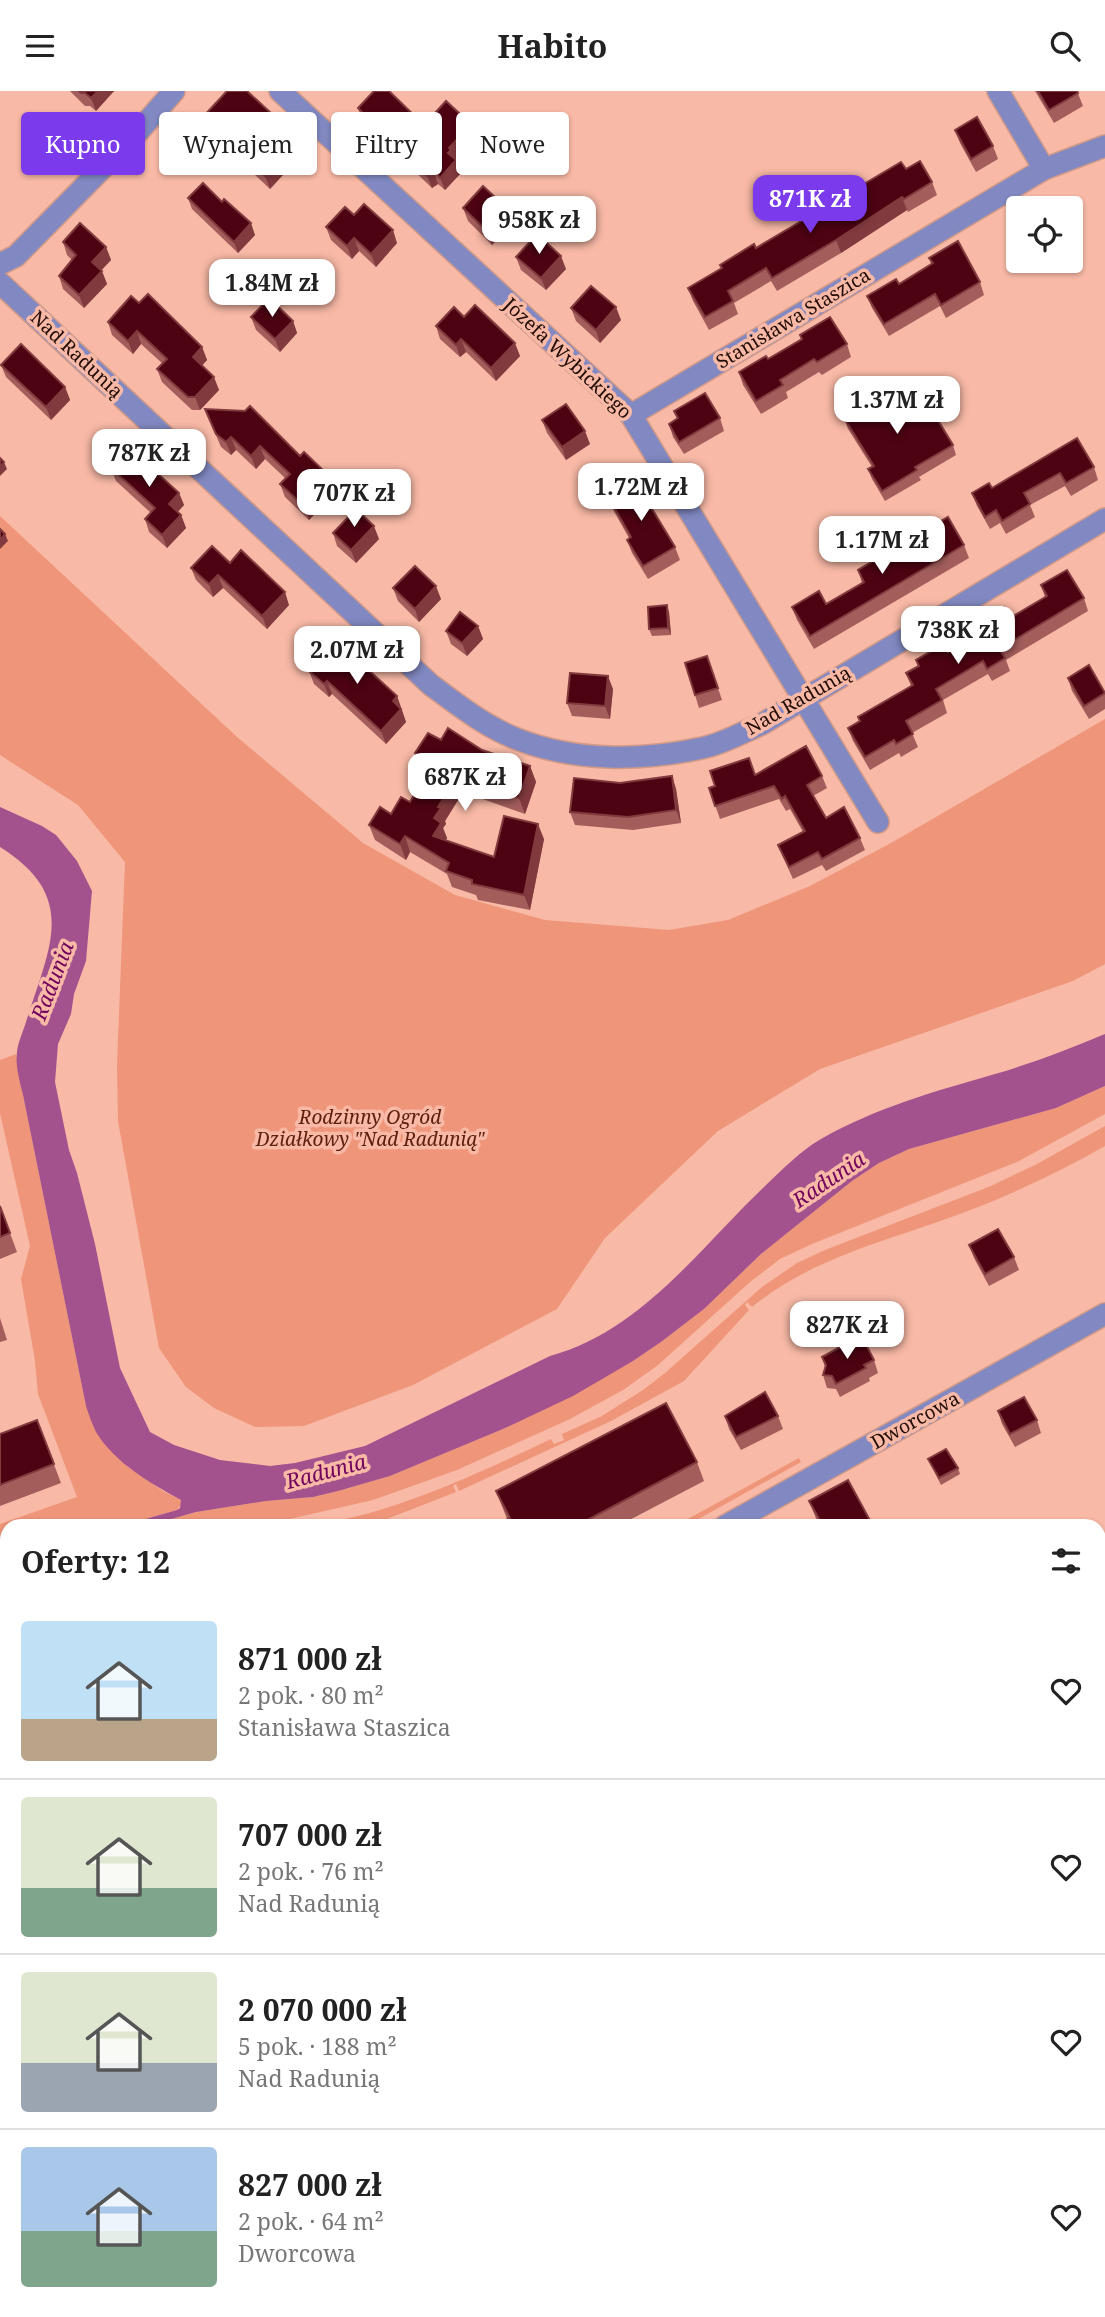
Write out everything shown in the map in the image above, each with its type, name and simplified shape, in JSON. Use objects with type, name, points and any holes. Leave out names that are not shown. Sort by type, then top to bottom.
[{"type":"street","points":[[0,264],[16,256],[138,132],[174,91]]},
{"type":"street","name":"Józefa Wybickiego","points":[[280,91],[631,415],[878,822]]},
{"type":"street","points":[[998,91],[1044,169]]},
{"type":"street","name":"Stanisława Staszica","points":[[631,415],[1044,169],[1105,146]]},
{"type":"street","name":"Nad Radunią","points":[[0,283],[431,685],[474,716],[517,739],[559,750],[602,757],[652,756],[705,748],[762,724],[1105,519]]},
{"type":"street","name":"Dworcowa","points":[[738,1519],[1105,1314]]},
{"type":"green space","name":"Rodzinny Ogród Działkowy \"Nad Radunią\"","points":[[0,516],[237,737],[363,843],[455,895],[545,920],[669,930],[728,920],[810,886],[891,843],[1105,719],[1105,964],[1073,981],[820,1069],[718,1131],[605,1238],[557,1309],[413,1385],[304,1426],[255,1427],[214,1408],[186,1387],[159,1348],[118,1121],[117,1066],[125,862],[78,805],[0,755]]},
{"type":"green space","points":[[16,1054],[86,1406],[128,1467],[181,1500],[177,1510],[146,1519],[14,1519],[77,1497],[38,1394],[21,1279],[30,1246],[0,1113],[0,1060]]},
{"type":"green space","points":[[1105,1086],[1105,1114],[1019,1161],[780,1259],[750,1282],[658,1365],[623,1390],[570,1419],[457,1470],[373,1500],[290,1519],[172,1519],[196,1512],[313,1497],[338,1491],[390,1476],[503,1429],[633,1361],[661,1342],[704,1309],[761,1254],[852,1181],[879,1163],[909,1149],[1056,1108]]},
{"type":"green space","points":[[1105,1126],[1105,1146],[1054,1173],[983,1205],[827,1262],[776,1289],[752,1307],[747,1302],[745,1305],[749,1310],[684,1381],[611,1421],[459,1491],[456,1484],[453,1486],[456,1492],[387,1519],[342,1519],[426,1494],[551,1439],[554,1444],[564,1440],[562,1434],[602,1416],[643,1390],[762,1287],[797,1263],[991,1186]]},
{"type":"green space","points":[[799,1458],[801,1462],[699,1519],[688,1519]]},
{"type":"water","name":"Radunia","points":[[0,807],[56,835],[77,861],[92,891],[86,961],[74,994],[71,1014],[58,1044],[55,1082],[69,1150],[95,1244],[120,1368],[150,1432],[174,1445],[220,1460],[270,1466],[295,1463],[365,1446],[550,1356],[583,1344],[613,1328],[641,1308],[798,1155],[821,1139],[884,1109],[1009,1070],[1105,1034],[1105,1086],[1056,1108],[909,1149],[879,1163],[852,1181],[761,1254],[704,1309],[661,1342],[573,1396],[503,1429],[390,1476],[338,1491],[313,1497],[196,1512],[172,1519],[146,1519],[177,1510],[181,1500],[123,1463],[96,1432],[86,1406],[17,1063],[18,1045],[49,947],[52,925],[49,905],[41,885],[25,866],[0,847]]},
{"type":"building","points":[[79,91],[98,91],[91,98]]},
{"type":"building","points":[[227,91],[247,91],[270,112],[208,112]]},
{"type":"building","points":[[374,91],[389,91],[411,112],[362,112],[358,108]]},
{"type":"building","points":[[1038,91],[1077,91],[1078,93],[1049,110]]},
{"type":"building","points":[[446,101],[458,112],[456,140],[448,153],[456,160],[440,178],[437,175],[442,175],[442,112],[436,112]]},
{"type":"building","points":[[977,117],[993,146],[971,159],[955,130]]},
{"type":"building","points":[[920,161],[932,182],[904,199],[902,197],[772,278],[766,268],[728,291],[733,301],[705,317],[688,288],[722,268],[720,265],[754,244],[756,248],[901,162],[906,169]]},
{"type":"building","points":[[203,183],[222,202],[224,199],[251,223],[234,242],[188,198]]},
{"type":"building","points":[[483,186],[508,209],[488,232],[463,208]]},
{"type":"building","points":[[364,204],[393,230],[371,254],[354,238],[347,246],[326,227],[345,207],[354,215]]},
{"type":"building","points":[[80,223],[106,247],[92,262],[102,271],[79,295],[59,276],[76,255],[63,242]]},
{"type":"building","points":[[537,234],[561,256],[541,278],[516,257]]},
{"type":"building","points":[[958,241],[980,282],[941,305],[935,294],[884,324],[867,296],[896,279],[899,284],[933,263],[929,258]]},
{"type":"building","points":[[591,286],[616,307],[596,330],[571,308]]},
{"type":"building","points":[[148,294],[202,347],[193,357],[214,377],[195,397],[188,397],[157,369],[167,359],[137,331],[128,341],[108,322],[131,296],[139,303]]},
{"type":"building","points":[[269,298],[293,321],[275,339],[251,317]]},
{"type":"building","points":[[475,305],[515,343],[491,368],[461,339],[456,345],[436,326],[454,307],[464,317]]},
{"type":"building","points":[[830,317],[847,344],[817,362],[814,359],[780,380],[783,385],[756,401],[739,372],[802,339],[800,335]]},
{"type":"building","points":[[21,344],[65,387],[46,407],[1,365]]},
{"type":"building","points":[[908,384],[929,421],[936,417],[953,445],[915,467],[917,470],[882,491],[868,469],[874,466],[844,418],[875,399],[877,403]]},
{"type":"building","points":[[705,393],[720,418],[679,442],[669,424],[678,418],[674,411]]},
{"type":"building","points":[[566,404],[585,431],[562,447],[542,420]]},
{"type":"building","points":[[250,406],[300,456],[304,452],[325,472],[319,479],[325,485],[305,507],[280,484],[290,474],[260,446],[251,456],[231,437],[226,442],[216,434],[205,409],[245,411]]},
{"type":"building","points":[[1077,438],[1094,467],[1066,483],[1060,473],[1024,493],[1030,504],[1002,521],[996,510],[985,517],[972,493],[989,483],[992,488]]},
{"type":"building","points":[[130,448],[179,493],[169,504],[181,515],[162,535],[145,519],[155,508],[111,468]]},
{"type":"building","points":[[634,479],[675,547],[643,566],[627,540],[631,537],[607,495]]},
{"type":"building","points":[[356,509],[374,526],[351,550],[333,533]]},
{"type":"building","points":[[948,517],[964,545],[810,636],[792,607],[819,591],[826,604],[864,582],[858,570]]},
{"type":"building","points":[[212,546],[230,563],[241,550],[285,592],[262,616],[218,575],[209,584],[191,568]]},
{"type":"building","points":[[415,566],[436,586],[415,609],[393,588]]},
{"type":"building","points":[[1067,570],[1084,598],[999,649],[1005,658],[987,669],[983,661],[936,689],[942,700],[906,721],[913,734],[896,744],[894,740],[865,757],[848,728],[860,721],[858,717],[913,685],[906,673],[919,666],[916,660],[944,644],[948,652],[984,632],[978,622],[1004,607],[1010,618],[1047,596],[1041,585]]},
{"type":"building","points":[[667,605],[668,628],[649,629],[648,607]]},
{"type":"building","points":[[460,612],[478,626],[462,643],[446,631]]},
{"type":"building","points":[[335,643],[348,656],[350,653],[397,696],[393,701],[401,709],[381,731],[327,681],[324,684],[309,671]]},
{"type":"building","points":[[707,656],[718,688],[695,695],[685,663]]},
{"type":"building","points":[[1089,665],[1105,693],[1084,706],[1068,678]]},
{"type":"building","points":[[570,673],[608,676],[605,706],[567,703]]},
{"type":"building","points":[[448,728],[482,750],[530,766],[519,798],[457,777],[438,807],[441,808],[434,818],[441,823],[433,836],[494,857],[504,816],[538,824],[524,895],[472,884],[472,880],[446,871],[449,863],[405,836],[400,844],[369,825],[380,807],[391,814],[401,797],[410,802],[432,764],[415,753],[428,733],[441,740]]},
{"type":"building","points":[[806,746],[822,776],[807,785],[826,818],[844,807],[860,838],[822,859],[818,852],[789,867],[778,845],[805,831],[785,796],[782,799],[774,786],[715,806],[709,788],[715,786],[710,771],[749,758],[755,775]]},
{"type":"building","points":[[672,776],[676,810],[628,817],[570,812],[574,778],[620,783]]},
{"type":"building","points":[[0,1206],[10,1233],[0,1237]]},
{"type":"building","points":[[998,1229],[1014,1257],[985,1274],[969,1245]]},
{"type":"building","points":[[863,1339],[874,1360],[864,1365],[866,1368],[836,1384],[832,1376],[823,1375],[826,1365],[822,1357],[851,1341],[853,1344]]},
{"type":"building","points":[[765,1392],[778,1416],[736,1437],[725,1416]]},
{"type":"building","points":[[1024,1397],[1037,1420],[1010,1434],[998,1411]]},
{"type":"building","points":[[666,1403],[697,1462],[589,1519],[508,1519],[510,1518],[496,1491]]},
{"type":"building","points":[[37,1420],[54,1464],[0,1485],[0,1434]]},
{"type":"building","points":[[946,1449],[958,1468],[939,1478],[928,1459]]},
{"type":"building","points":[[848,1480],[869,1519],[819,1519],[809,1501]]}]
